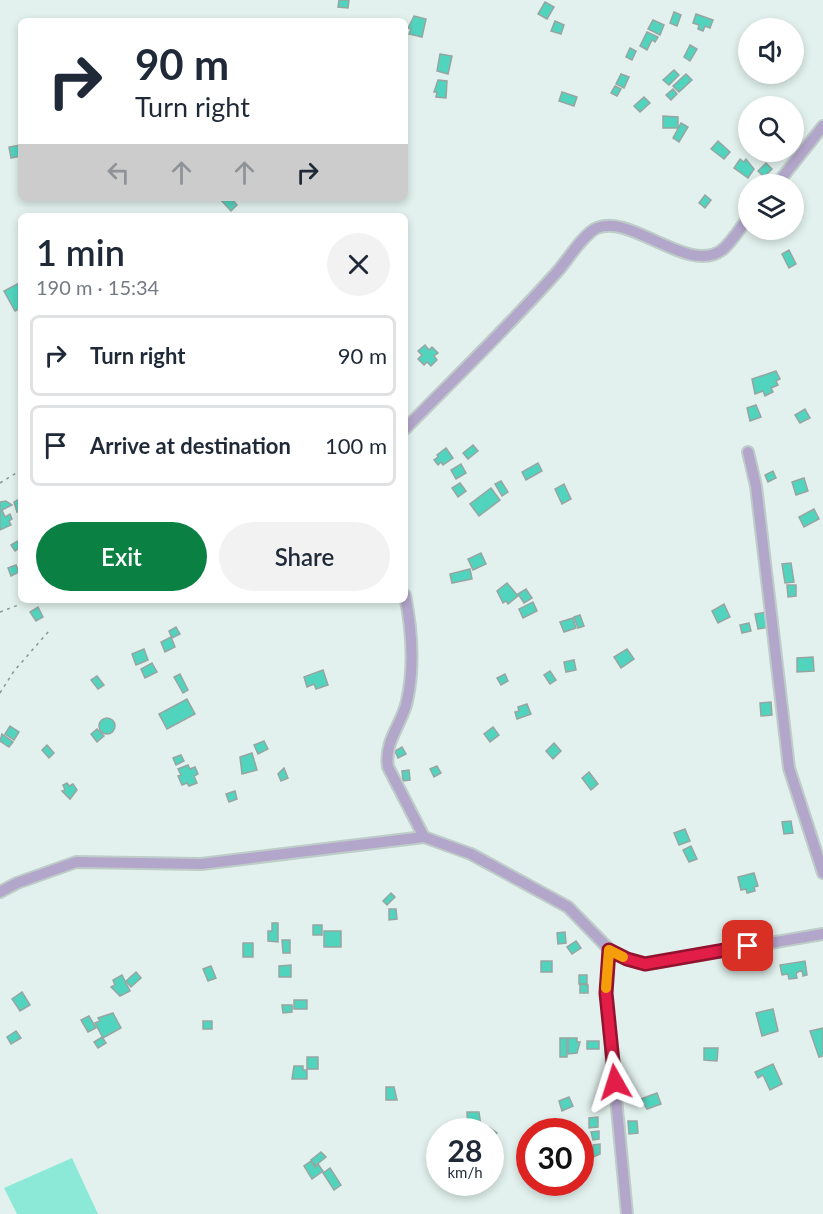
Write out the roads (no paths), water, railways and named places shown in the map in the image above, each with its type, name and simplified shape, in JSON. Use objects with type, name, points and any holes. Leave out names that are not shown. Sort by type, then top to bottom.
[{"type":"street","points":[[785,174],[823,126]]},
{"type":"street","points":[[408,426],[557,272],[593,230],[610,226],[639,234],[690,254],[706,256],[722,250],[738,230]]},
{"type":"street","points":[[747,452],[756,486],[789,768],[823,873]]},
{"type":"street","points":[[406,603],[410,622],[410,681],[407,704],[386,755],[388,766],[424,837]]},
{"type":"street","points":[[0,892],[17,883],[76,861],[201,864],[424,837],[471,854],[568,907],[609,950],[627,959],[645,964],[823,934]]},
{"type":"street","points":[[609,950],[606,993],[627,1214]]}]
